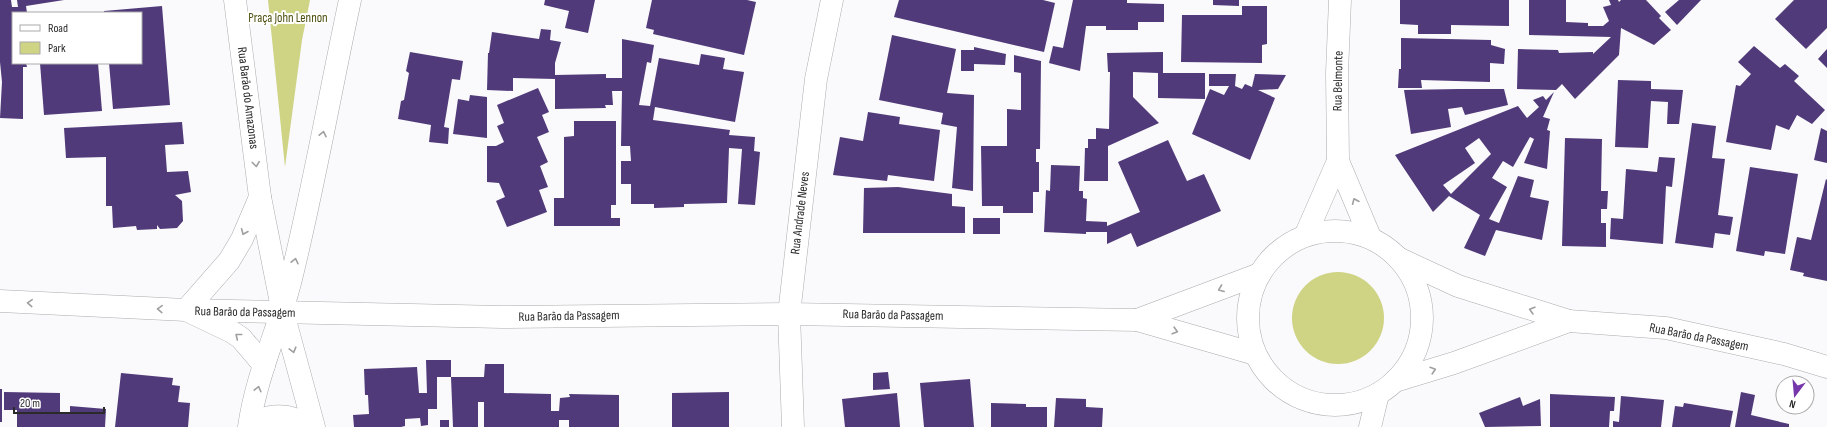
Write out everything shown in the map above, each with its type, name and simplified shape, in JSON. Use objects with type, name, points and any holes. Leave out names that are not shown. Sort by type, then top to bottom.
[{"type":"street","name":"Rua Barão do Amazonas","points":[[235,0],[260,197],[283,313],[314,427]]},
{"type":"street","points":[[249,426],[264,365],[283,313],[301,236],[350,0]]},
{"type":"street","name":"Rua Andrade Neves","points":[[793,427],[789,314],[816,79],[832,0]]},
{"type":"street","name":"Rua Belmonte","points":[[1306,234],[1338,161],[1340,0]]},
{"type":"street","name":"Rua Belmonte","points":[[1338,161],[1370,237]]},
{"type":"street","points":[[260,197],[242,239],[229,261],[186,310],[232,332],[241,338],[264,365]]},
{"type":"street","points":[[1254,354],[1246,314],[1257,275],[1264,264],[1283,246],[1306,234],[1338,230],[1370,237],[1386,246],[1400,259],[1411,273],[1418,290],[1422,308],[1422,326],[1418,346],[1412,359],[1387,388],[1370,427]]},
{"type":"street","points":[[267,231],[283,238],[301,236]]},
{"type":"street","name":"Rua Barão da Passagem","points":[[1400,259],[1458,286],[1570,321],[1666,328],[1784,354],[1827,367]]},
{"type":"street","name":"Rua Barão da Passagem","points":[[1137,320],[1257,275]]},
{"type":"street","name":"Rua Barão da Passagem","points":[[0,301],[186,310],[502,317],[789,314],[1137,320],[1254,354],[1266,372],[1276,382],[1298,398],[1318,404],[1339,406],[1359,402],[1387,388],[1570,321]]},
{"type":"street","points":[[249,426],[260,419],[280,416],[300,420],[310,427]]},
{"type":"green space","name":"Praça John Lennon","points":[[268,0],[310,0],[302,40],[285,167]]},
{"type":"green space","points":[[1338,272],[1356,276],[1371,285],[1380,300],[1384,318],[1380,336],[1371,351],[1356,360],[1338,364],[1320,360],[1305,351],[1296,336],[1292,318],[1296,300],[1305,285],[1320,276]]},
{"type":"building","points":[[0,0],[11,0],[12,7],[18,7],[17,0],[64,0],[26,6],[27,12],[12,12],[12,64],[26,64],[27,67],[23,67],[23,119],[0,118],[2,82],[0,62]]},
{"type":"building","points":[[545,0],[595,0],[588,33],[565,28],[569,11],[544,5]]},
{"type":"building","points":[[652,0],[747,0],[756,2],[744,55],[653,34],[654,30],[646,28]]},
{"type":"building","points":[[899,0],[1043,0],[1055,3],[1044,52],[894,17]]},
{"type":"building","points":[[1073,0],[1127,0],[1127,3],[1164,4],[1164,22],[1138,22],[1138,30],[1106,30],[1106,26],[1086,26],[1080,71],[1049,63],[1053,46],[1063,48]]},
{"type":"building","points":[[1213,0],[1239,0],[1239,6],[1213,5]]},
{"type":"building","points":[[1400,0],[1509,0],[1509,26],[1451,25],[1451,34],[1418,34],[1418,25],[1400,24]]},
{"type":"building","points":[[1529,0],[1566,0],[1566,22],[1588,23],[1588,26],[1603,26],[1609,21],[1603,7],[1611,5],[1609,0],[1618,0],[1619,2],[1621,0],[1646,0],[1661,16],[1659,18],[1671,30],[1654,45],[1621,28],[1619,55],[1575,99],[1562,84],[1556,90],[1517,89],[1518,49],[1558,50],[1559,53],[1593,52],[1593,54],[1611,37],[1529,35]]},
{"type":"building","points":[[1679,0],[1701,0],[1677,25],[1665,12]]},
{"type":"building","points":[[1794,0],[1827,0],[1827,28],[1806,49],[1775,19]]},
{"type":"building","points":[[162,6],[170,105],[113,109],[109,64],[142,64],[142,12],[104,11]]},
{"type":"building","points":[[1242,6],[1267,6],[1267,44],[1262,45],[1262,63],[1181,62],[1182,15],[1242,15]]},
{"type":"building","points":[[541,29],[551,30],[550,40],[561,42],[555,63],[555,75],[606,74],[606,78],[622,78],[622,39],[654,45],[651,63],[647,62],[639,105],[650,106],[659,58],[699,65],[701,54],[725,58],[723,69],[744,72],[735,122],[655,107],[653,120],[730,130],[729,135],[755,137],[754,151],[760,152],[755,205],[738,204],[742,149],[729,148],[727,203],[684,204],[684,207],[654,208],[654,204],[631,204],[631,184],[621,184],[621,161],[631,161],[630,146],[621,146],[622,91],[612,91],[613,105],[605,105],[606,108],[555,109],[555,79],[513,78],[513,91],[487,90],[488,53],[492,32],[539,39]]},
{"type":"building","points":[[892,35],[956,49],[947,93],[974,95],[973,191],[952,188],[957,127],[941,124],[943,113],[879,100]]},
{"type":"building","points":[[1401,38],[1491,40],[1491,45],[1505,49],[1504,64],[1490,63],[1490,82],[1421,80],[1422,88],[1398,88],[1399,69],[1401,69]]},
{"type":"building","points":[[1754,46],[1780,68],[1785,64],[1799,76],[1794,81],[1825,110],[1812,124],[1797,115],[1789,130],[1776,125],[1771,150],[1726,142],[1736,85],[1740,86],[1751,74],[1738,62]]},
{"type":"building","points":[[974,47],[1006,54],[1005,65],[974,64],[974,71],[961,71],[961,50],[974,50]]},
{"type":"building","points":[[1827,49],[1827,68],[1818,59]]},
{"type":"building","points":[[410,52],[463,61],[460,80],[452,79],[444,127],[449,128],[448,144],[429,142],[431,125],[398,119],[401,101],[404,100],[409,73],[406,71]]},
{"type":"building","points":[[1163,52],[1163,73],[1205,73],[1205,99],[1158,98],[1158,73],[1133,72],[1133,97],[1159,123],[1108,146],[1108,181],[1084,181],[1085,148],[1088,148],[1088,139],[1096,139],[1096,128],[1109,129],[1110,72],[1108,72],[1107,53]]},
{"type":"building","points":[[1014,55],[1041,61],[1040,149],[1036,149],[1036,162],[1039,162],[1039,192],[1033,192],[1033,213],[1003,213],[1003,206],[982,206],[981,146],[1007,146],[1007,109],[1021,110],[1021,73],[1014,72]]},
{"type":"building","points":[[40,64],[98,64],[102,111],[44,115]]},
{"type":"building","points":[[1209,74],[1236,74],[1235,86],[1242,89],[1245,84],[1252,87],[1255,74],[1286,75],[1278,89],[1258,90],[1275,98],[1250,160],[1192,134],[1210,89],[1224,95],[1229,86],[1209,86]]},
{"type":"building","points":[[1618,80],[1651,81],[1651,89],[1683,90],[1679,124],[1667,124],[1668,102],[1651,101],[1648,148],[1615,147]]},
{"type":"building","points":[[538,88],[549,112],[542,115],[549,132],[537,137],[548,162],[540,166],[548,187],[539,190],[547,212],[507,227],[496,201],[505,197],[499,183],[487,182],[487,146],[496,146],[504,142],[497,126],[504,123],[497,105]]},
{"type":"building","points":[[1504,89],[1508,105],[1465,115],[1462,107],[1448,109],[1451,127],[1411,134],[1404,90]]},
{"type":"building","points":[[1554,92],[1543,117],[1550,119],[1547,130],[1550,131],[1547,169],[1524,163],[1534,139],[1530,137],[1513,167],[1503,161],[1492,178],[1507,187],[1489,219],[1499,223],[1518,176],[1534,180],[1530,197],[1549,201],[1542,240],[1496,230],[1485,256],[1464,248],[1480,215],[1449,196],[1433,212],[1395,155],[1518,106],[1527,118],[1539,107],[1533,100],[1543,96],[1546,100]],"holes":[[[1479,138],[1491,154],[1451,194],[1443,185],[1475,163],[1465,148]]]},
{"type":"building","points":[[470,95],[487,97],[487,138],[453,134],[458,99],[469,101]]},
{"type":"building","points":[[868,112],[900,117],[899,124],[940,130],[934,181],[888,175],[887,181],[833,175],[840,137],[863,141]]},
{"type":"building","points":[[574,121],[616,121],[616,205],[611,205],[611,218],[620,218],[620,226],[554,226],[554,198],[564,198],[564,137],[574,136]]},
{"type":"building","points":[[182,122],[184,144],[165,145],[167,172],[188,171],[191,192],[175,195],[182,201],[183,221],[177,228],[160,229],[157,225],[157,229],[137,230],[136,226],[113,228],[112,206],[106,206],[106,157],[66,158],[64,128]]},
{"type":"building","points":[[1692,123],[1716,126],[1712,158],[1725,159],[1718,215],[1733,217],[1730,235],[1715,233],[1713,248],[1675,243]]},
{"type":"building","points":[[1821,128],[1827,131],[1827,163],[1814,160]]},
{"type":"building","points":[[1565,138],[1602,139],[1601,191],[1608,191],[1607,209],[1601,209],[1601,223],[1606,223],[1606,247],[1562,246]]},
{"type":"building","points":[[1168,140],[1187,181],[1204,174],[1221,211],[1137,247],[1131,233],[1107,244],[1107,232],[1086,232],[1086,234],[1044,232],[1046,190],[1050,191],[1051,165],[1080,166],[1079,191],[1083,191],[1083,198],[1087,199],[1086,221],[1107,222],[1107,226],[1140,212],[1118,162]]},
{"type":"building","points":[[1659,157],[1675,158],[1672,187],[1666,186],[1663,244],[1610,239],[1611,218],[1623,219],[1626,169],[1657,172]]},
{"type":"building","points":[[1750,167],[1798,174],[1785,254],[1765,251],[1764,256],[1736,251]]},
{"type":"building","points":[[1826,179],[1827,281],[1803,276],[1804,273],[1790,270],[1797,237],[1811,240]]},
{"type":"building","points":[[898,187],[952,194],[952,206],[965,207],[965,233],[863,233],[864,188]]},
{"type":"building","points":[[973,218],[1000,218],[1000,234],[973,234]]},
{"type":"building","points":[[426,360],[451,360],[451,377],[437,377],[437,409],[428,409],[428,425],[421,426],[420,418],[405,419],[405,426],[401,427],[354,427],[353,415],[369,414],[368,395],[365,395],[364,369],[417,367],[419,393],[427,393]]},
{"type":"building","points":[[485,364],[504,364],[504,393],[551,394],[551,411],[559,411],[560,398],[570,397],[569,394],[619,395],[619,427],[569,427],[569,420],[559,420],[559,427],[484,427],[484,402],[478,402],[478,427],[453,427],[451,377],[484,377]]},
{"type":"building","points":[[888,372],[890,389],[873,390],[873,373]]},
{"type":"building","points":[[121,373],[173,378],[172,385],[180,386],[178,402],[190,403],[188,427],[115,427]]},
{"type":"building","points":[[970,379],[974,427],[924,427],[920,383]]},
{"type":"building","points":[[0,389],[2,389],[2,422],[0,422]]},
{"type":"building","points":[[4,392],[60,393],[60,414],[70,414],[70,406],[106,409],[105,427],[17,427],[17,410],[4,410]]},
{"type":"building","points":[[729,392],[729,427],[672,427],[672,393]]},
{"type":"building","points":[[1741,392],[1755,395],[1751,415],[1789,424],[1789,427],[1735,427]]},
{"type":"building","points":[[897,393],[900,427],[845,427],[842,399]]},
{"type":"building","points":[[1550,394],[1615,397],[1614,411],[1610,411],[1609,427],[1550,427]]},
{"type":"building","points":[[1621,396],[1664,400],[1661,427],[1613,427],[1613,421],[1619,422]]},
{"type":"building","points":[[1520,397],[1523,406],[1540,399],[1541,426],[1485,427],[1479,413]]},
{"type":"building","points":[[1056,398],[1086,399],[1086,407],[1103,408],[1102,427],[1054,427]]},
{"type":"building","points":[[991,403],[1026,404],[1026,407],[1047,407],[1047,427],[991,427]]},
{"type":"building","points":[[1684,403],[1733,411],[1730,427],[1672,427],[1675,406],[1683,407]]},
{"type":"building","points":[[440,420],[449,420],[449,427],[440,427]]}]
